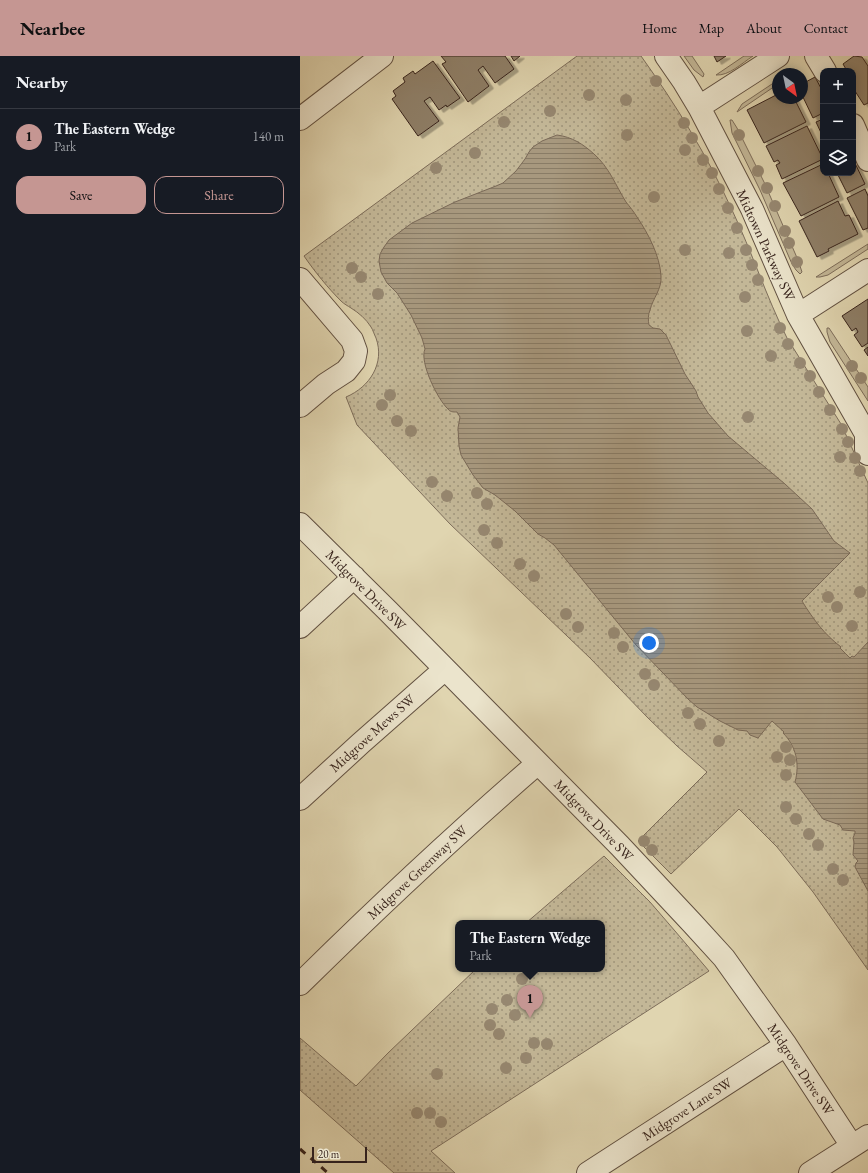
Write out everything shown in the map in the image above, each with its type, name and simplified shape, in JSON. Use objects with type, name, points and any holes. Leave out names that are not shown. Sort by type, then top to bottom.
[{"type":"street","points":[[300,119],[382,56]]},
{"type":"street","name":"Midtown Parkway SW","points":[[666,56],[684,82],[699,108],[752,209],[798,315],[867,441]]},
{"type":"street","points":[[699,108],[778,56]]},
{"type":"street","points":[[816,56],[823,68]]},
{"type":"street","points":[[856,132],[868,160]]},
{"type":"street","points":[[798,315],[868,270]]},
{"type":"street","points":[[300,279],[352,340],[356,351],[354,361],[346,371],[331,380],[300,406]]},
{"type":"street","name":"Midgrove Drive SW","points":[[300,524],[620,846],[724,958],[786,1045],[860,1141]]},
{"type":"street","points":[[300,627],[354,577]]},
{"type":"street","name":"Midgrove Mews SW","points":[[300,799],[360,743],[445,669]]},
{"type":"street","name":"Midgrove Greenway SW","points":[[300,984],[379,907],[538,763]]},
{"type":"street","name":"Midgrove Lane SW","points":[[588,1173],[786,1045]]},
{"type":"street","points":[[810,1173],[860,1141]]},
{"type":"shaded area","points":[[577,56],[641,56],[654,74],[679,112],[712,170],[739,226],[787,338],[841,424],[868,483],[868,970],[813,892],[777,847],[739,809],[671,874],[638,841],[707,772],[677,746],[590,658],[450,524],[357,425],[346,397],[355,393],[362,387],[373,373],[377,365],[378,356],[376,338],[367,321],[336,296],[304,256]]},
{"type":"shaded area","points":[[684,56],[692,56],[704,74],[703,77],[694,70]]},
{"type":"shaded area","points":[[744,56],[753,56],[731,71],[721,75],[716,75]]},
{"type":"shaded area","points":[[772,84],[772,88],[737,112],[742,104]]},
{"type":"shaded area","points":[[730,120],[732,120],[737,128],[764,182],[798,260],[802,272],[800,274],[792,264],[760,190],[732,133]]},
{"type":"shaded area","points":[[557,135],[568,137],[581,144],[599,159],[645,230],[656,253],[661,276],[659,289],[649,314],[649,325],[653,328],[660,329],[666,335],[685,374],[708,413],[728,436],[812,509],[834,541],[850,553],[802,601],[819,626],[850,658],[852,656],[854,657],[868,642],[868,891],[855,867],[858,861],[853,855],[853,838],[855,831],[843,830],[840,825],[823,819],[795,782],[797,769],[796,756],[794,749],[783,733],[784,732],[772,721],[758,738],[750,735],[747,731],[738,730],[720,721],[697,707],[636,645],[554,545],[538,534],[515,511],[495,495],[483,488],[461,455],[458,428],[460,417],[457,412],[452,412],[449,410],[439,398],[427,371],[424,355],[425,349],[422,338],[411,315],[397,293],[387,283],[381,272],[379,261],[380,254],[389,240],[412,223],[455,202],[503,183],[516,171],[533,147],[542,141]]},
{"type":"shaded area","points":[[868,244],[868,249],[828,275],[816,277]]},
{"type":"shaded area","points":[[827,328],[829,328],[868,387],[868,401],[830,342]]},
{"type":"shaded area","points":[[604,856],[650,902],[709,971],[431,1151],[455,1173],[394,1173],[300,1090],[300,1038],[356,1086],[388,1053],[473,972],[605,972],[605,920],[529,920]]},
{"type":"building","points":[[441,56],[505,56],[514,69],[495,83],[483,66],[478,70],[489,86],[468,102],[442,64],[446,62]]},
{"type":"building","points":[[511,56],[520,56],[514,61]]},
{"type":"building","points":[[714,56],[726,56],[717,62]]},
{"type":"building","points":[[854,56],[862,57],[868,66],[868,103],[864,105],[856,93],[856,68],[845,68],[843,64]]},
{"type":"building","points":[[433,61],[460,98],[447,107],[446,105],[439,110],[430,97],[424,101],[439,121],[418,136],[392,99],[396,96],[393,91],[405,82],[403,78],[413,71],[415,74]]},
{"type":"building","points":[[815,77],[820,86],[820,114],[813,118],[806,104],[808,104],[808,81]]},
{"type":"building","points":[[772,97],[772,104],[797,104],[806,122],[764,143],[747,110]]},
{"type":"building","points":[[820,120],[820,131],[816,122]]},
{"type":"building","points":[[807,126],[820,153],[820,160],[782,179],[776,165],[780,163],[778,160],[774,162],[766,146]]},
{"type":"building","points":[[820,165],[820,176],[829,176],[839,197],[801,216],[783,183]]},
{"type":"building","points":[[856,165],[865,184],[847,193],[838,176],[856,176]]},
{"type":"building","points":[[865,189],[868,196],[868,228],[863,230],[847,198]]},
{"type":"building","points":[[838,201],[845,216],[849,215],[858,234],[828,249],[829,251],[817,257],[799,221]]},
{"type":"building","points":[[868,299],[868,343],[862,347],[854,335],[858,332],[856,328],[852,331],[842,316]]},
{"type":"building","points":[[868,347],[868,356],[864,350]]},
{"type":"railway","points":[[300,1149],[328,1173]]},
{"type":"place","name":"The Eastern Wedge","points":[[530,1018]]}]
